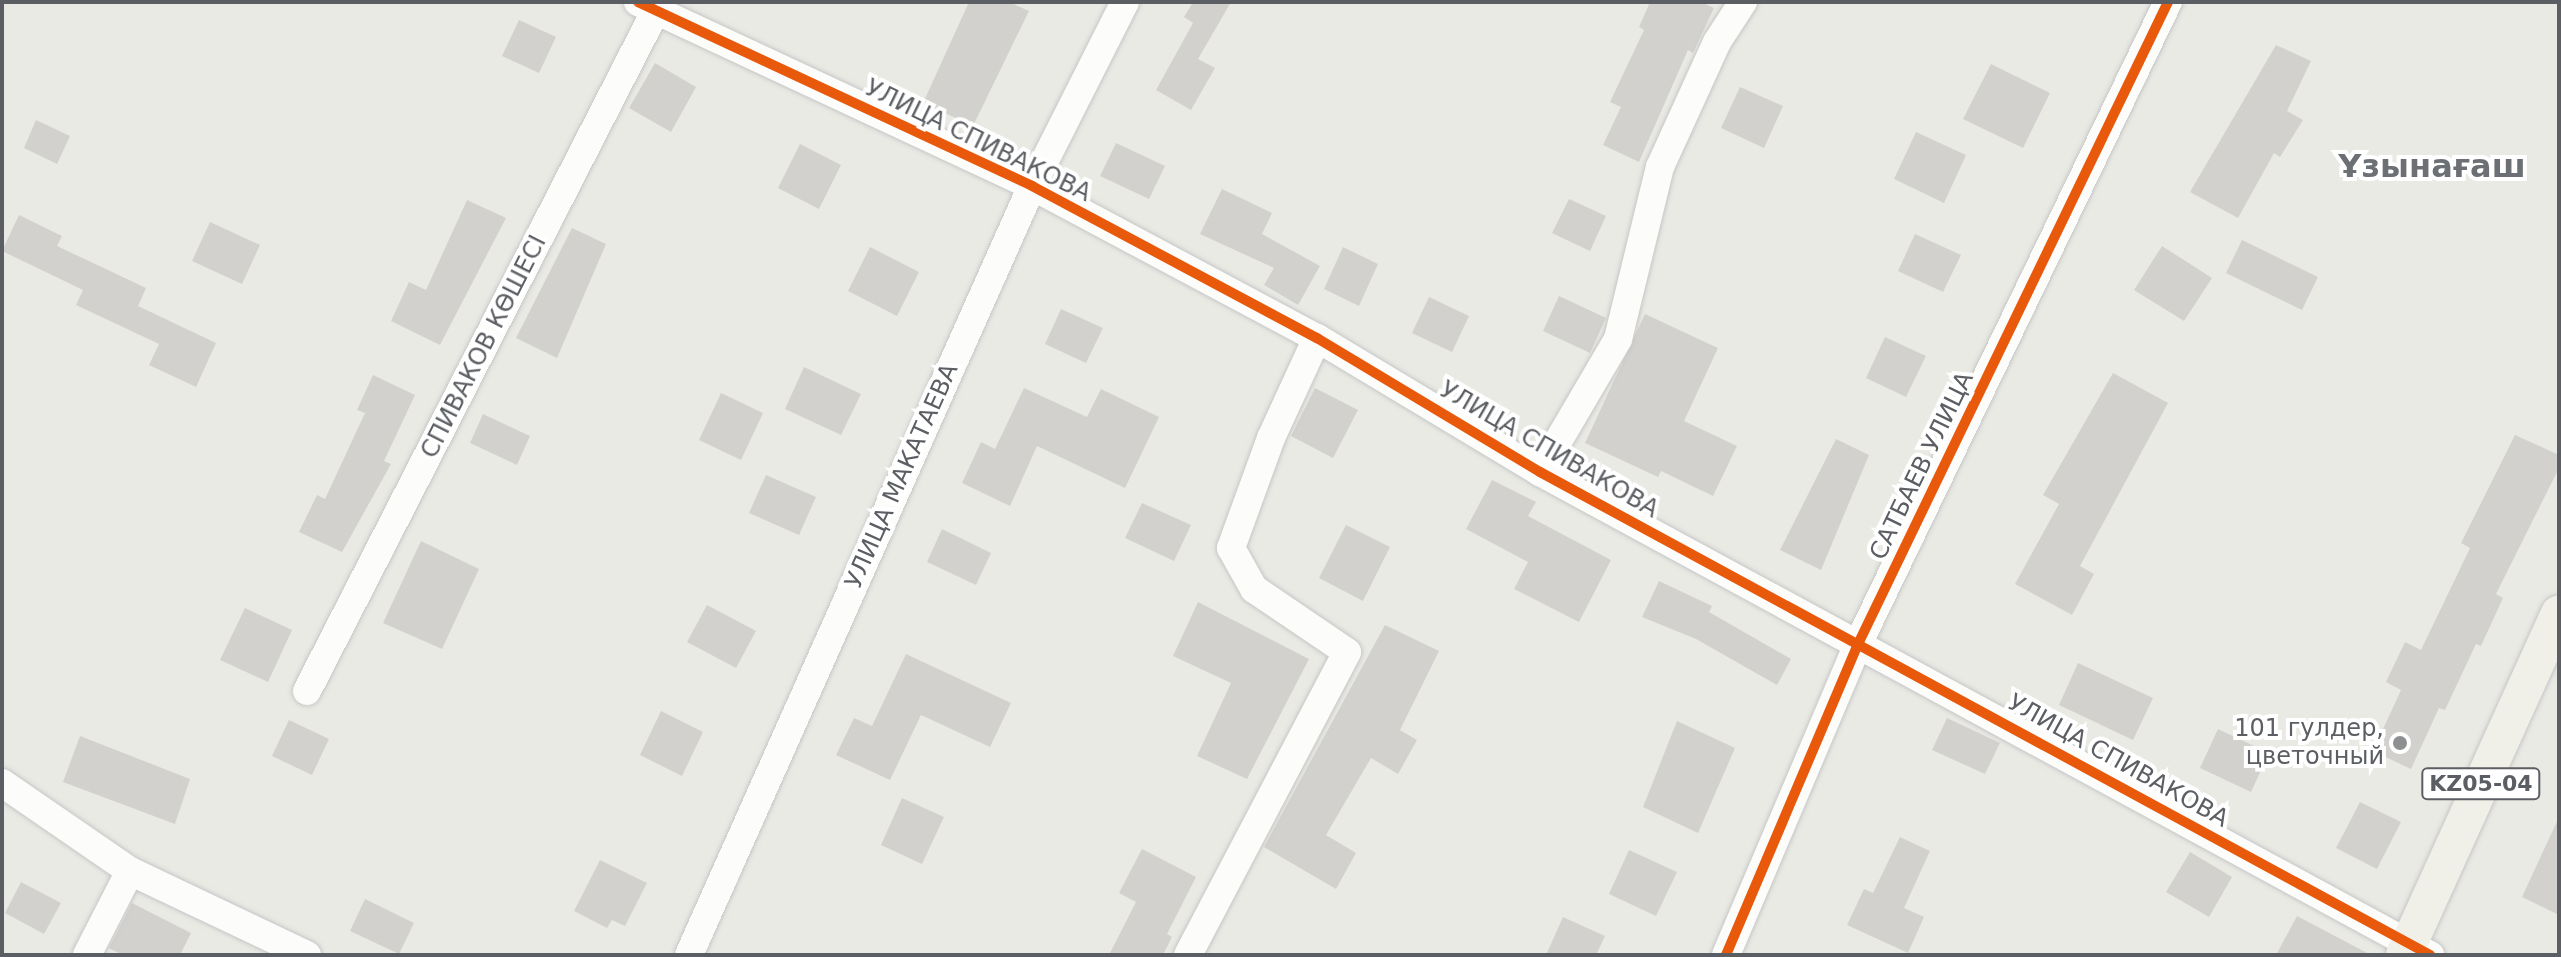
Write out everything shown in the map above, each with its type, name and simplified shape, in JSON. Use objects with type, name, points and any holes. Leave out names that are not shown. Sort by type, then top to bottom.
[{"type":"main road","name":"KZ05-04","points":[[2414,951],[2559,613]]},
{"type":"street","name":"УЛИЦА МАКАТАЕВА","points":[[689,955],[1032,186],[1125,2]]},
{"type":"street","points":[[1540,472],[1618,339],[1660,167],[1717,42],[1743,2]]},
{"type":"street","name":"САТБАЕВ УЛИЦА","points":[[1726,955],[1859,642],[2168,2]]},
{"type":"street","name":"УЛИЦА СПИВАКОВА","points":[[651,6],[1032,186],[1317,338],[1540,472],[1859,642],[2414,951]]},
{"type":"street","name":"СПИВАКОВ КӨШЕСІ","points":[[307,691],[651,6]]},
{"type":"street","points":[[1188,955],[1347,652],[1254,589],[1231,548],[1271,438],[1317,338]]},
{"type":"street","points":[[2,783],[130,871],[307,955]]},
{"type":"street","points":[[87,955],[130,871]]},
{"type":"building","points":[[969,2],[1009,2],[1029,11],[973,126],[923,103]]},
{"type":"building","points":[[1193,2],[1231,2],[1198,59],[1215,68],[1191,110],[1156,90],[1193,23],[1184,17]]},
{"type":"building","points":[[1650,2],[1701,2],[1714,8],[1693,53],[1688,50],[1639,162],[1603,145],[1621,107],[1610,102],[1644,30],[1639,27]]},
{"type":"building","points":[[519,20],[556,37],[539,73],[502,56]]},
{"type":"building","points":[[2276,45],[2311,61],[2287,111],[2303,120],[2280,157],[2274,153],[2238,218],[2190,192]]},
{"type":"building","points":[[655,63],[696,87],[671,132],[629,108]]},
{"type":"building","points":[[1991,64],[2050,93],[2023,148],[1963,119]]},
{"type":"building","points":[[1740,87],[1783,106],[1764,148],[1721,128]]},
{"type":"building","points":[[36,120],[70,136],[57,164],[24,148]]},
{"type":"building","points":[[1916,132],[1966,155],[1944,203],[1894,179]]},
{"type":"building","points":[[1116,143],[1165,166],[1149,199],[1100,176]]},
{"type":"building","points":[[800,144],[841,165],[819,209],[778,188]]},
{"type":"building","points":[[1222,189],[1272,213],[1262,234],[1320,266],[1298,305],[1264,285],[1274,268],[1200,234]]},
{"type":"building","points":[[1569,199],[1606,216],[1590,251],[1552,233]]},
{"type":"building","points":[[467,200],[506,218],[440,345],[391,321],[409,282],[426,290]]},
{"type":"building","points":[[19,215],[62,236],[57,246],[146,288],[138,306],[216,343],[196,387],[149,365],[159,344],[76,305],[83,290],[2,251]]},
{"type":"building","points":[[210,222],[260,245],[242,284],[192,261]]},
{"type":"building","points":[[572,228],[606,244],[557,358],[516,338]]},
{"type":"building","points":[[1915,234],[1961,255],[1943,292],[1898,271]]},
{"type":"building","points":[[2242,240],[2318,277],[2302,310],[2226,273]]},
{"type":"building","points":[[2162,246],[2212,278],[2184,321],[2134,290]]},
{"type":"building","points":[[870,247],[919,272],[897,316],[848,291]]},
{"type":"building","points":[[1343,247],[1378,264],[1359,306],[1324,289]]},
{"type":"building","points":[[1559,296],[1606,318],[1590,353],[1543,331]]},
{"type":"building","points":[[1429,297],[1469,316],[1452,352],[1412,333]]},
{"type":"building","points":[[1061,309],[1103,328],[1086,363],[1045,344]]},
{"type":"building","points":[[1645,314],[1718,348],[1684,421],[1737,446],[1713,496],[1661,471],[1658,477],[1585,443]]},
{"type":"building","points":[[1885,337],[1926,356],[1906,397],[1866,378]]},
{"type":"building","points":[[804,367],[861,394],[841,435],[785,409]]},
{"type":"building","points":[[2113,373],[2168,403],[2080,566],[2094,574],[2072,615],[2015,584],[2059,504],[2043,495]]},
{"type":"building","points":[[373,375],[415,395],[384,461],[391,464],[342,552],[299,532],[317,495],[325,499],[365,413],[357,410]]},
{"type":"building","points":[[1024,388],[1087,417],[1101,389],[1159,417],[1125,488],[1037,446],[1010,506],[962,483],[981,442],[995,449]]},
{"type":"building","points":[[1315,388],[1358,410],[1333,458],[1291,436]]},
{"type":"building","points":[[721,393],[763,413],[741,460],[699,440]]},
{"type":"building","points":[[483,414],[530,436],[517,465],[470,443]]},
{"type":"building","points":[[2515,435],[2559,455],[2559,468],[2496,594],[2503,598],[2481,646],[2476,644],[2445,710],[2439,708],[2411,769],[2373,751],[2401,690],[2386,682],[2405,642],[2421,650],[2470,548],[2461,543]]},
{"type":"building","points":[[1836,439],[1869,455],[1821,570],[1780,550]]},
{"type":"building","points":[[766,475],[816,497],[799,535],[749,513]]},
{"type":"building","points":[[1492,480],[1536,502],[1528,516],[1611,560],[1579,622],[1514,589],[1528,562],[1466,529]]},
{"type":"building","points":[[1142,503],[1191,525],[1174,561],[1125,538]]},
{"type":"building","points":[[1346,525],[1390,547],[1363,601],[1319,578]]},
{"type":"building","points":[[942,529],[991,553],[976,585],[927,562]]},
{"type":"building","points":[[421,541],[479,569],[442,649],[383,623]]},
{"type":"building","points":[[1659,581],[1712,606],[1709,612],[1791,659],[1777,685],[1696,639],[1642,617]]},
{"type":"building","points":[[1198,602],[1309,659],[1247,779],[1197,756],[1231,683],[1173,656]]},
{"type":"building","points":[[707,605],[756,631],[736,668],[687,642]]},
{"type":"building","points":[[245,608],[292,630],[268,682],[220,660]]},
{"type":"building","points":[[1385,625],[1439,651],[1400,730],[1417,740],[1398,774],[1371,758],[1326,835],[1356,853],[1336,889],[1264,847]]},
{"type":"building","points":[[906,654],[1011,703],[990,747],[921,715],[890,780],[836,755],[854,718],[872,726]]},
{"type":"building","points":[[2078,663],[2153,698],[2133,740],[2059,705]]},
{"type":"building","points":[[661,711],[703,732],[682,776],[640,755]]},
{"type":"building","points":[[1947,718],[2000,743],[1985,774],[1932,750]]},
{"type":"building","points":[[289,720],[329,739],[312,775],[272,756]]},
{"type":"building","points":[[1677,721],[1735,748],[1698,833],[1643,807]]},
{"type":"building","points":[[2218,729],[2269,753],[2251,792],[2200,768]]},
{"type":"building","points":[[80,736],[190,779],[175,824],[63,782]]},
{"type":"building","points":[[902,798],[944,817],[922,864],[881,845]]},
{"type":"building","points":[[2360,802],[2401,822],[2377,869],[2336,848]]},
{"type":"building","points":[[2559,817],[2559,915],[2522,897]]},
{"type":"building","points":[[1900,837],[1930,851],[1904,908],[1924,917],[1908,953],[1847,925],[1864,889],[1873,893]]},
{"type":"building","points":[[1142,849],[1196,877],[1167,934],[1172,937],[1163,955],[1109,955],[1136,902],[1119,893]]},
{"type":"building","points":[[1629,850],[1677,872],[1656,916],[1609,894]]},
{"type":"building","points":[[2190,852],[2232,877],[2209,917],[2166,892]]},
{"type":"building","points":[[600,860],[647,883],[625,926],[612,920],[607,928],[574,911]]},
{"type":"building","points":[[21,882],[61,903],[44,934],[5,913]]},
{"type":"building","points":[[365,899],[414,923],[399,954],[350,931]]},
{"type":"building","points":[[132,903],[191,933],[180,955],[122,955],[109,948]]},
{"type":"building","points":[[2297,916],[2371,955],[2276,955]]},
{"type":"building","points":[[1563,917],[1605,936],[1596,955],[1546,955]]},
{"type":"cycle path","points":[[638,2],[1032,186],[1317,338],[1540,472],[2430,955]]},
{"type":"cycle path","points":[[1726,955],[1859,642],[2168,2]]},
{"type":"place","name":"101 гулдер, цветочный","points":[[2400,743]]},
{"type":"district","name":"Ұзынағаш","points":[[2432,166]]}]
